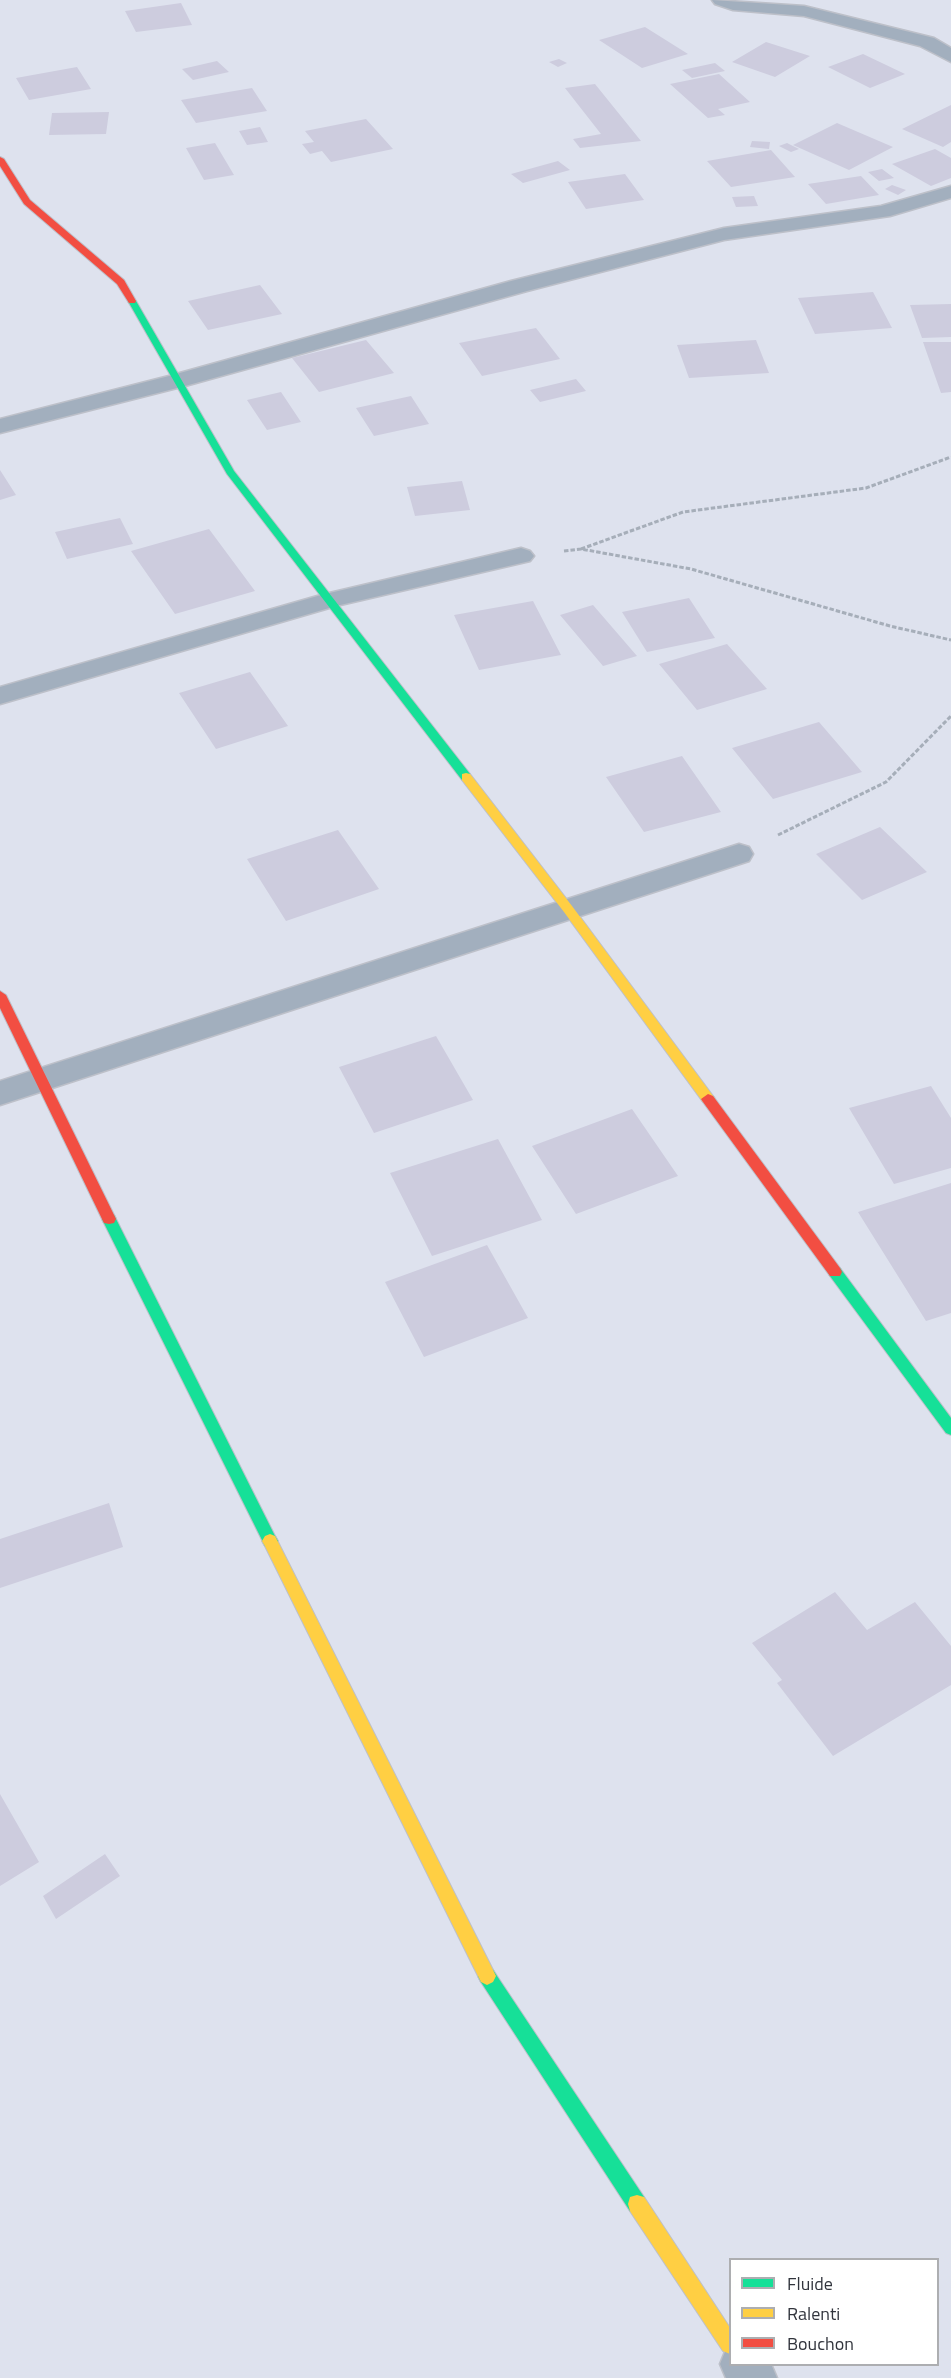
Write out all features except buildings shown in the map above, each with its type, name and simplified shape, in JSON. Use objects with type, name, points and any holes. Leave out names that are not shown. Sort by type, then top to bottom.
[{"type":"street","points":[[721,0],[733,5],[804,11],[927,42],[951,56]]},
{"type":"street","points":[[0,159],[27,202],[121,282],[230,472],[568,909],[951,1429]]},
{"type":"street","points":[[0,426],[177,381],[519,286],[724,234],[883,212],[951,192]]},
{"type":"street","points":[[0,696],[330,600],[521,556]]},
{"type":"street","points":[[0,1093],[739,854]]},
{"type":"street","points":[[0,995],[40,1080],[488,1978],[729,2342]]},
{"type":"path","points":[[521,556],[581,549],[683,512],[866,488],[951,457]]},
{"type":"path","points":[[581,549],[691,569],[890,626],[951,640]]},
{"type":"path","points":[[739,854],[886,782],[951,716]]},
{"type":"traffic: fast","points":[[132,301],[230,472],[466,777]]},
{"type":"traffic: fast","points":[[109,1219],[270,1541]]},
{"type":"traffic: fast","points":[[835,1272],[951,1429]]},
{"type":"traffic: fast","points":[[487,1976],[637,2204]]},
{"type":"traffic: slow","points":[[466,777],[568,909],[708,1099]]},
{"type":"traffic: slow","points":[[270,1541],[487,1976]]},
{"type":"traffic: slow","points":[[637,2204],[729,2342]]},
{"type":"traffic: jam","points":[[0,159],[27,202],[121,282],[132,301]]},
{"type":"traffic: jam","points":[[0,995],[109,1219]]},
{"type":"traffic: jam","points":[[708,1099],[835,1272]]}]
